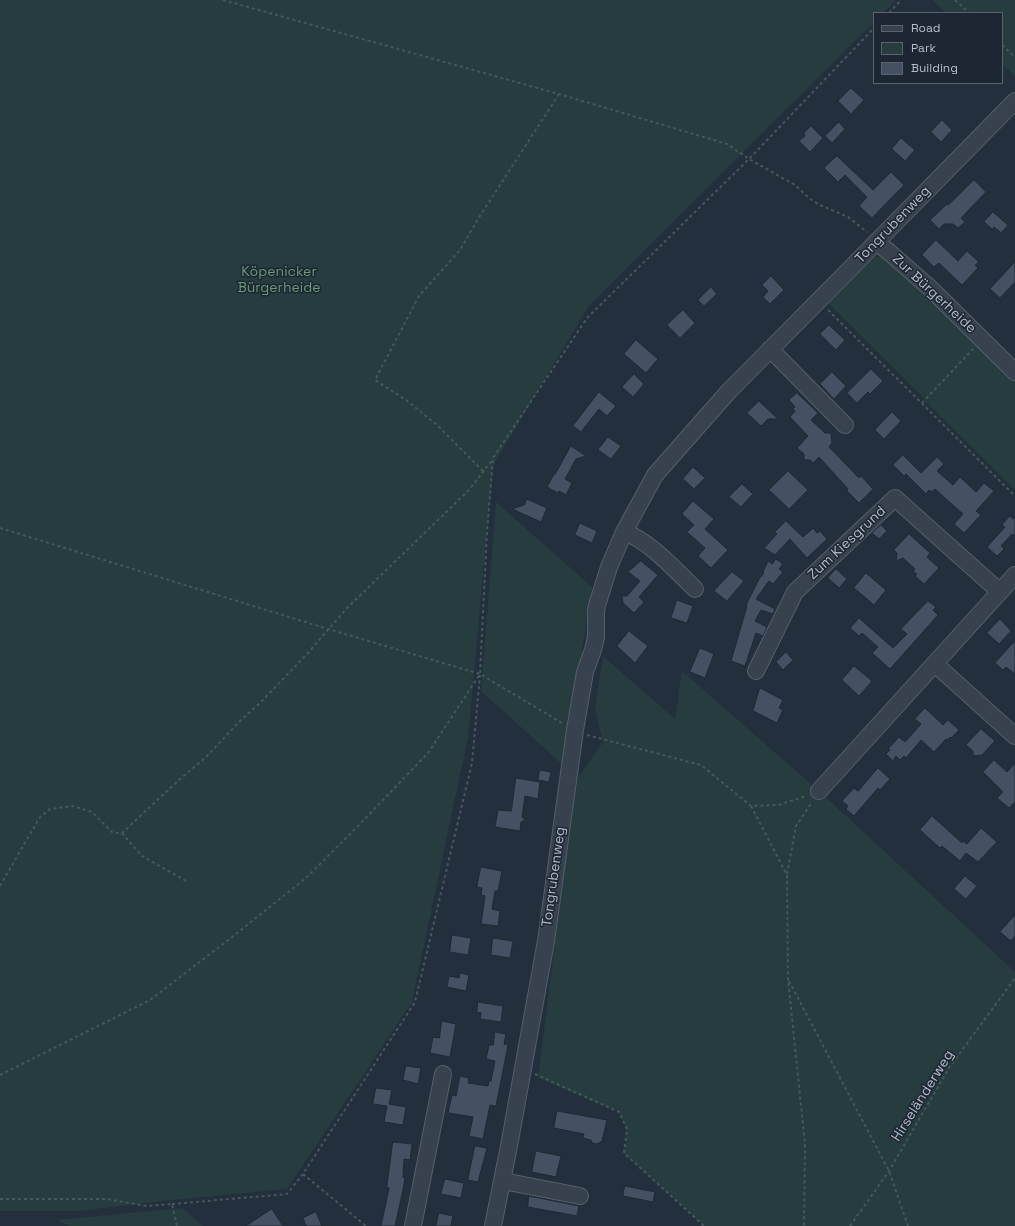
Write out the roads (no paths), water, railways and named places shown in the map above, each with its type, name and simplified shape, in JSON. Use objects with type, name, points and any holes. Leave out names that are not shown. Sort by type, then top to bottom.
[{"type":"street","name":"Tongrubenweg","points":[[493,1226],[503,1181],[546,940],[575,730],[585,672],[596,638],[595,626],[597,606],[609,567],[624,532],[655,475],[729,391],[1015,100]]},
{"type":"street","name":"Zur Bürgerheide","points":[[876,242],[930,288],[1015,372]]},
{"type":"street","points":[[770,349],[845,425]]},
{"type":"street","name":"Zum Kiesgrund","points":[[756,671],[795,592],[895,498],[1000,592]]},
{"type":"street","points":[[624,532],[635,535],[695,589]]},
{"type":"street","points":[[819,792],[1015,575]]},
{"type":"street","points":[[935,664],[1015,736]]},
{"type":"street","points":[[413,1226],[443,1074]]},
{"type":"street","points":[[503,1181],[580,1196]]},
{"type":"park label","name":"Köpenicker Bürgerheide","points":[[279,280]]}]
